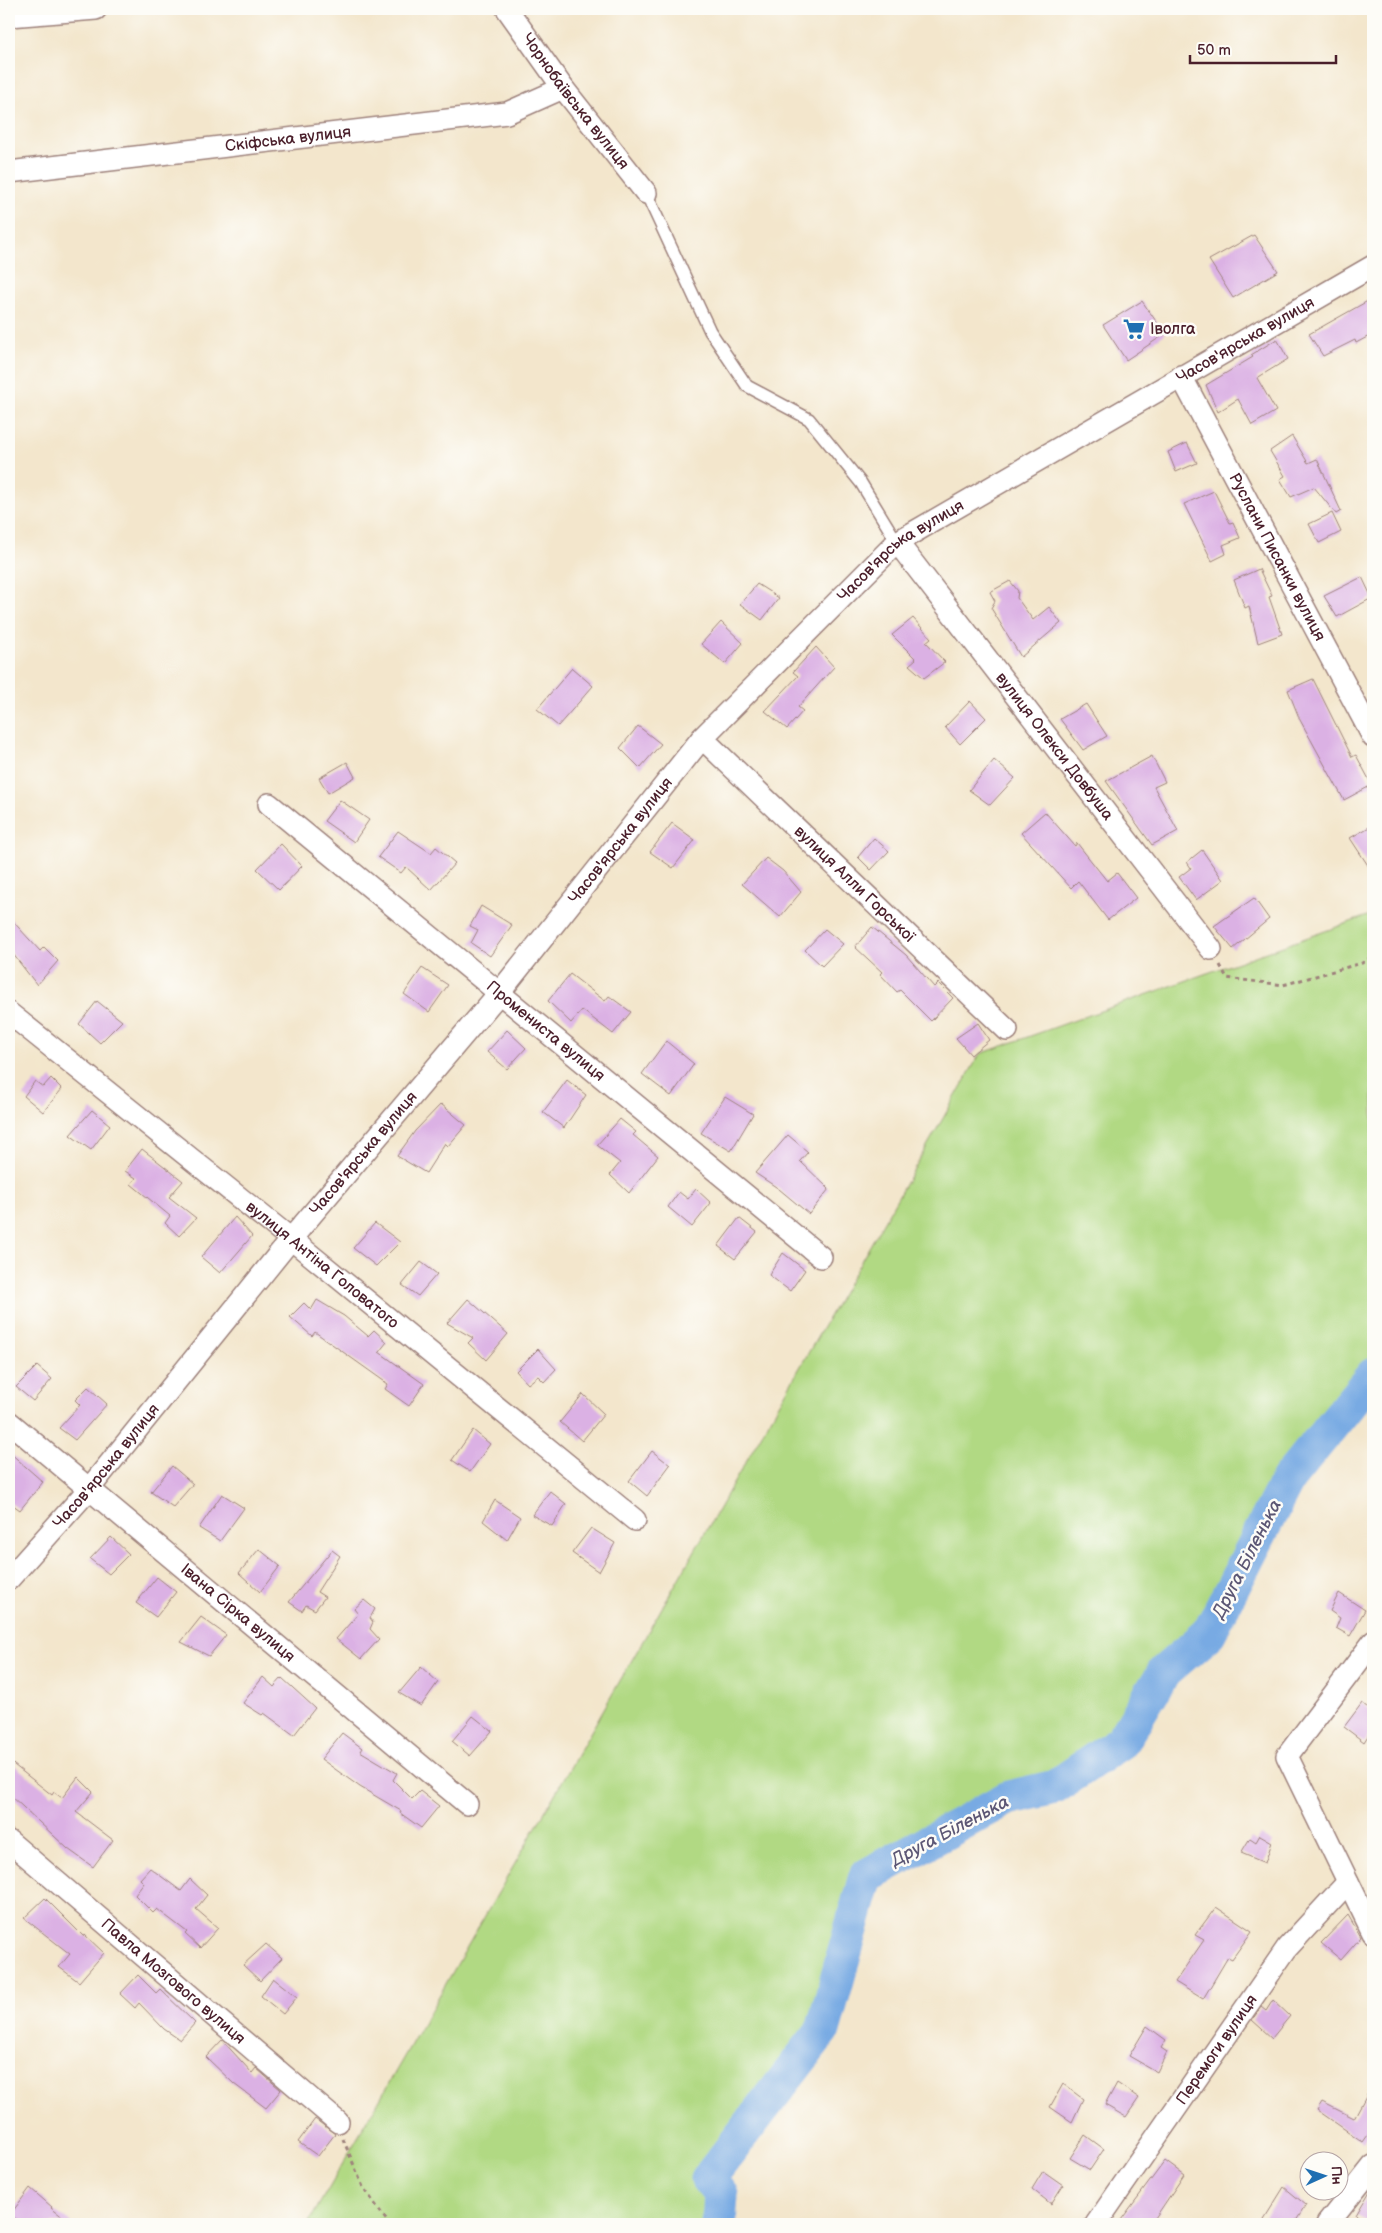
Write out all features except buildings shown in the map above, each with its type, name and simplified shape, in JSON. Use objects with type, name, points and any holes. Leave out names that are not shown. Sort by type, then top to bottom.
[{"type":"street","points":[[9,16],[96,9]]},
{"type":"street","name":"Чорнобаївська вулиця","points":[[507,9],[563,88],[646,193]]},
{"type":"street","name":"Скіфська вулиця","points":[[9,172],[507,113],[563,88]]},
{"type":"street","name":"Часов'ярська вулиця","points":[[9,1579],[89,1489],[291,1239],[500,992],[702,738],[898,542],[1373,266]]},
{"type":"street","name":"Руслани Писанки вулиця","points":[[1181,376],[1373,737]]},
{"type":"street","name":"вулиця Олекси Довбуша","points":[[898,542],[1211,949]]},
{"type":"street","name":"вулиця Алли Горської","points":[[702,738],[1007,1030]]},
{"type":"street","name":"Промениста вулиця","points":[[269,804],[821,1257]]},
{"type":"street","name":"вулиця Антіна Головатого","points":[[9,1013],[291,1239],[635,1520]]},
{"type":"street","name":"Івана Сірка вулиця","points":[[9,1422],[467,1804]]},
{"type":"street","points":[[1373,1642],[1287,1756],[1373,1932]]},
{"type":"street","name":"Павла Мозгового вулиця","points":[[9,1842],[338,2122]]},
{"type":"street","name":"Перемоги вулиця","points":[[1096,2224],[1287,1948],[1348,1882]]},
{"type":"street","points":[[1327,2224],[1373,2166]]},
{"type":"lane","points":[[646,193],[710,331],[747,386],[810,419],[861,483],[898,542]]},
{"type":"path","points":[[1211,949],[1227,978],[1282,985],[1362,963],[1373,956]]},
{"type":"path","points":[[338,2122],[344,2143],[363,2187],[389,2224]]},
{"type":"green space","points":[[1373,914],[1373,1375],[1288,1479],[1209,1633],[1164,1672],[1122,1741],[1055,1787],[1008,1798],[866,1876],[823,2030],[708,2179],[721,2195],[719,2224],[308,2224],[980,1054]]},
{"type":"waterway","name":"Друга Біленька","points":[[719,2224],[721,2195],[708,2179],[823,2030],[866,1876],[1008,1798],[1055,1787],[1122,1741],[1164,1672],[1209,1633],[1288,1479],[1373,1375]]},
{"type":"place","name":"Іволга","points":[[1134,329]]}]
